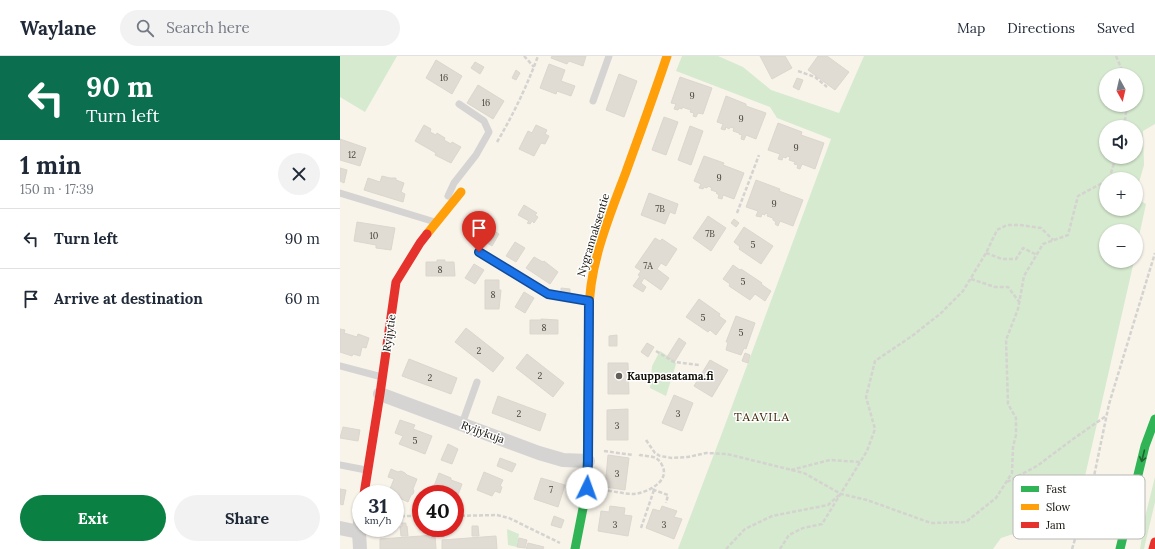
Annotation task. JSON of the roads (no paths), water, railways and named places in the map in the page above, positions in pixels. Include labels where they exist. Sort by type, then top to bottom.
[{"type":"main road","name":"Nygrannaksentie","points":[[575,549],[586,495],[588,461],[590,285],[612,209],[667,56]]},
{"type":"main road","name":"Ryijytie","points":[[366,485],[396,282],[420,243],[461,192]]},
{"type":"main road","points":[[1138,475],[1145,446],[1155,419]]},
{"type":"main road","points":[[1120,549],[1122,539]]},
{"type":"main road","points":[[1153,549],[1155,542]]},
{"type":"street","name":"Ryijykuja","points":[[380,394],[539,453],[563,460],[588,461]]},
{"type":"street","points":[[340,528],[352,530]]},
{"type":"street","points":[[360,537],[360,549]]},
{"type":"lane","points":[[593,101],[609,56]]},
{"type":"lane","points":[[340,193],[437,222],[454,183],[476,155],[489,132],[484,121],[459,104]]},
{"type":"lane","points":[[479,252],[548,294],[589,301]]},
{"type":"lane","points":[[340,366],[382,378]]},
{"type":"lane","points":[[462,424],[477,382]]},
{"type":"lane","points":[[340,465],[368,470]]},
{"type":"place","name":"Kauppasatama.fi","points":[[619,376]]},
{"type":"district","name":"TAAVILA","points":[[762,416]]}]
